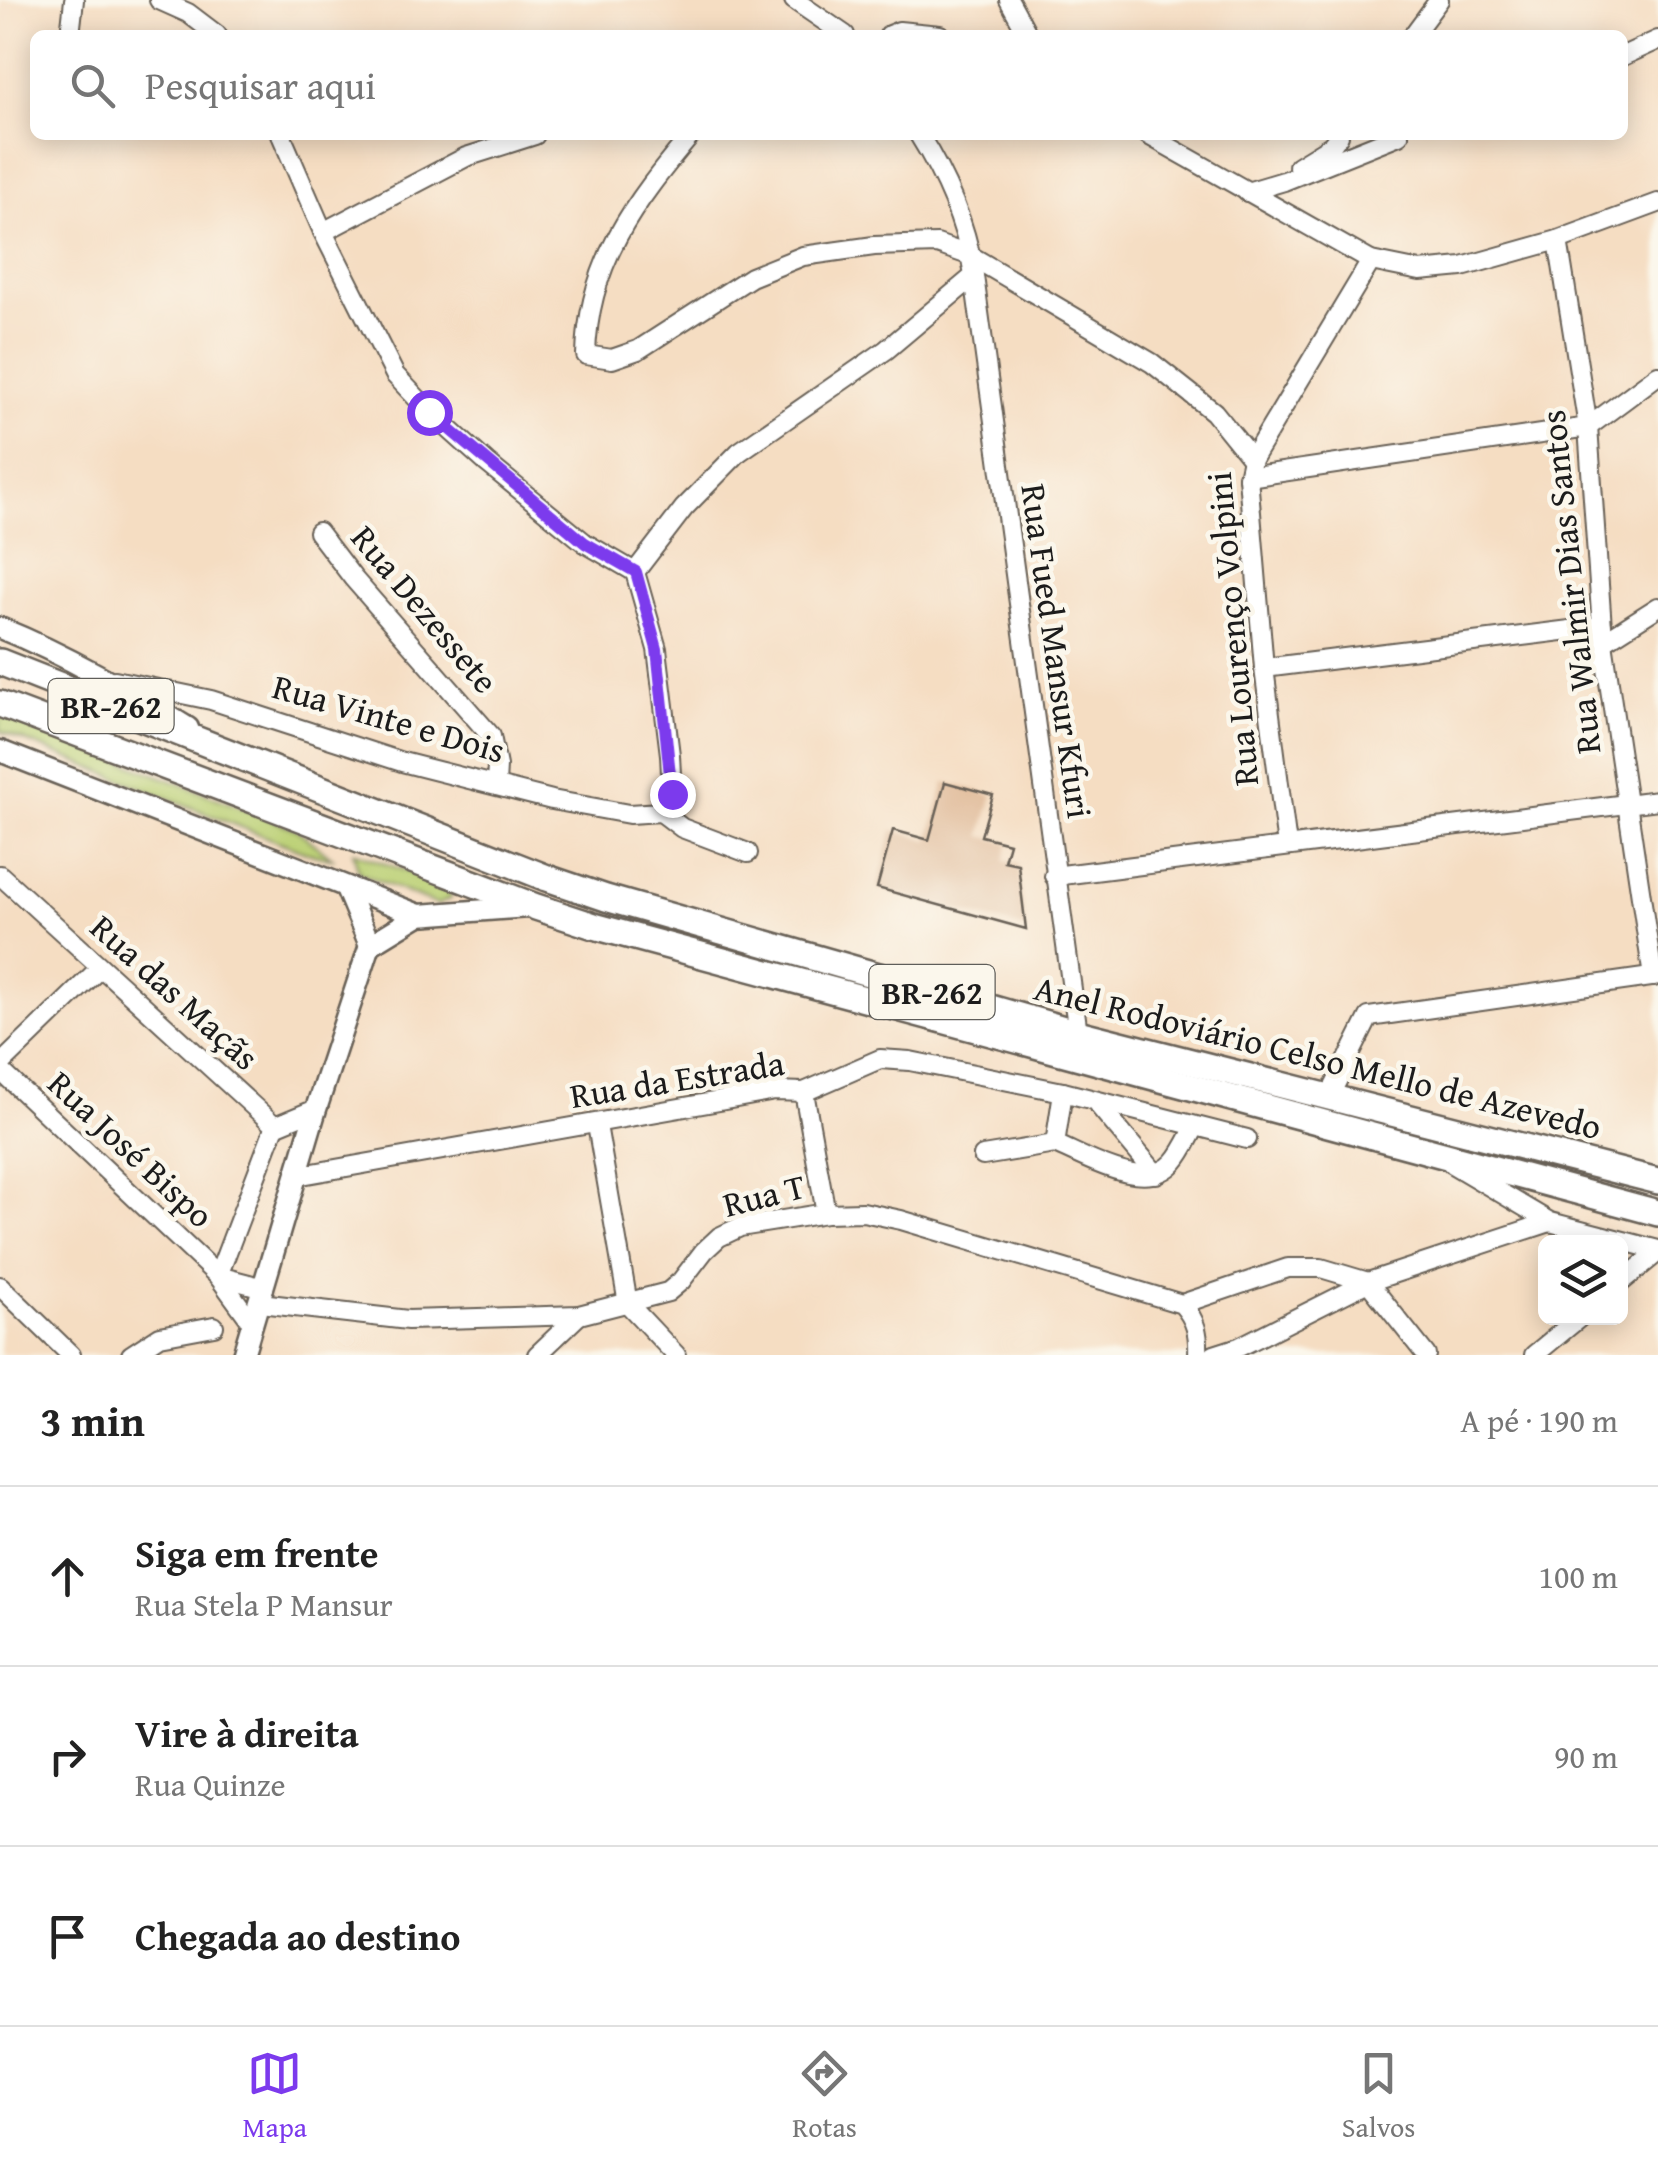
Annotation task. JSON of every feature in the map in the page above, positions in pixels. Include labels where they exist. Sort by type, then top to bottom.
[{"type":"highway","name":"Anel Rodoviário Celso Mello de Azevedo","points":[[0,662],[606,898],[1078,1033],[1658,1181]]},
{"type":"highway","name":"Anel Rodoviário Celso Mello de Azevedo","points":[[0,704],[536,907],[681,950],[1658,1213]]},
{"type":"main road","name":"Anel Rodoviário Celso Mello de Azevedo","points":[[0,628],[101,674],[222,749]]},
{"type":"main road","name":"Anel Rodoviário Celso Mello de Azevedo","points":[[0,751],[419,915],[536,907]]},
{"type":"main road","points":[[346,888],[370,945]]},
{"type":"main road","points":[[243,1355],[370,945],[419,915]]},
{"type":"street","points":[[71,30],[74,0]]},
{"type":"street","points":[[159,0],[188,12],[211,30]]},
{"type":"street","points":[[794,0],[838,30]]},
{"type":"street","points":[[1008,0],[1025,30]]},
{"type":"street","points":[[1417,30],[1439,0]]},
{"type":"street","points":[[1628,54],[1658,40]]},
{"type":"street","points":[[283,140],[322,232],[396,374],[429,412],[585,543],[636,572],[657,649],[670,755],[672,794],[661,812],[682,828],[748,853]]},
{"type":"street","points":[[322,232],[466,156],[518,140]]},
{"type":"street","name":"Rua Lourenço Volpini","points":[[687,140],[623,223],[596,282],[586,355],[612,359],[638,350],[751,278],[804,256],[874,246],[937,244],[971,256],[1152,363],[1214,412],[1250,468],[1264,668],[1286,846]]},
{"type":"street","name":"Rua Fued Mansur Kfuri","points":[[922,140],[944,174],[971,256],[1078,1033]]},
{"type":"street","points":[[1157,140],[1371,261],[1420,271],[1462,267],[1558,240],[1658,203]]},
{"type":"street","points":[[1284,180],[1336,140]]},
{"type":"street","points":[[1247,192],[1385,140]]},
{"type":"street","name":"Rua Walmir Dias Santos","points":[[1558,240],[1588,428],[1602,634],[1655,977]]},
{"type":"street","points":[[1250,468],[1371,261]]},
{"type":"street","points":[[636,572],[684,508],[738,452],[886,350],[974,276]]},
{"type":"street","points":[[1250,468],[1588,428],[1658,375]]},
{"type":"street","name":"Rua Dezessete","points":[[318,532],[491,736],[496,784]]},
{"type":"street","points":[[1264,668],[1602,634],[1658,607]]},
{"type":"street","name":"Rua Vinte e Dois","points":[[101,674],[124,683],[212,700],[402,762],[552,800],[630,814],[661,812]]},
{"type":"street","points":[[1054,876],[1658,800]]},
{"type":"street","name":"Rua das Maçãs","points":[[0,875],[275,1126]]},
{"type":"street","points":[[0,1067],[100,968]]},
{"type":"street","points":[[1328,1097],[1369,1017],[1655,977]]},
{"type":"street","name":"Rua da Estrada","points":[[296,1176],[775,1091],[804,1092],[880,1059],[910,1061],[1063,1092],[1247,1139]]},
{"type":"street","name":"Rua José Bispo","points":[[0,1067],[218,1276],[253,1324]]},
{"type":"street","points":[[804,1092],[826,1213]]},
{"type":"street","points":[[1054,1144],[1063,1092]]},
{"type":"street","points":[[1095,1100],[1156,1174]]},
{"type":"street","points":[[218,1276],[275,1126],[316,1110]]},
{"type":"street","points":[[597,1125],[628,1304],[676,1355]]},
{"type":"street","points":[[983,1156],[1054,1144],[1132,1174],[1156,1174],[1173,1164],[1195,1127]]},
{"type":"street","points":[[1438,1156],[1550,1222],[1658,1251]]},
{"type":"street","name":"Rua T","points":[[262,1295],[408,1320],[578,1315],[668,1292],[704,1250],[740,1227],[826,1213],[864,1212],[1182,1304]]},
{"type":"street","points":[[1214,1355],[1239,1347],[1368,1282],[1550,1222]]},
{"type":"street","points":[[1628,1276],[1658,1251]]},
{"type":"street","points":[[1198,1355],[1194,1317],[1182,1304],[1288,1268],[1321,1268],[1368,1282],[1426,1355]]},
{"type":"street","name":"Rua José Bispo","points":[[218,1276],[262,1295]]},
{"type":"street","points":[[0,1286],[71,1355]]},
{"type":"street","points":[[537,1355],[578,1315]]},
{"type":"street","points":[[1534,1355],[1570,1325]]},
{"type":"street","points":[[131,1355],[160,1336],[214,1326]]},
{"type":"green space","points":[[0,714],[296,829],[332,858],[240,827],[0,731]]},
{"type":"green space","points":[[353,852],[448,886],[451,898],[437,905],[359,873]]},
{"type":"building","points":[[945,782],[993,795],[981,836],[1009,843],[1004,861],[1018,864],[1026,929],[877,888],[893,830],[929,840]]},
{"type":"route","points":[[429,412],[585,543],[636,572],[657,649],[672,794]]}]
